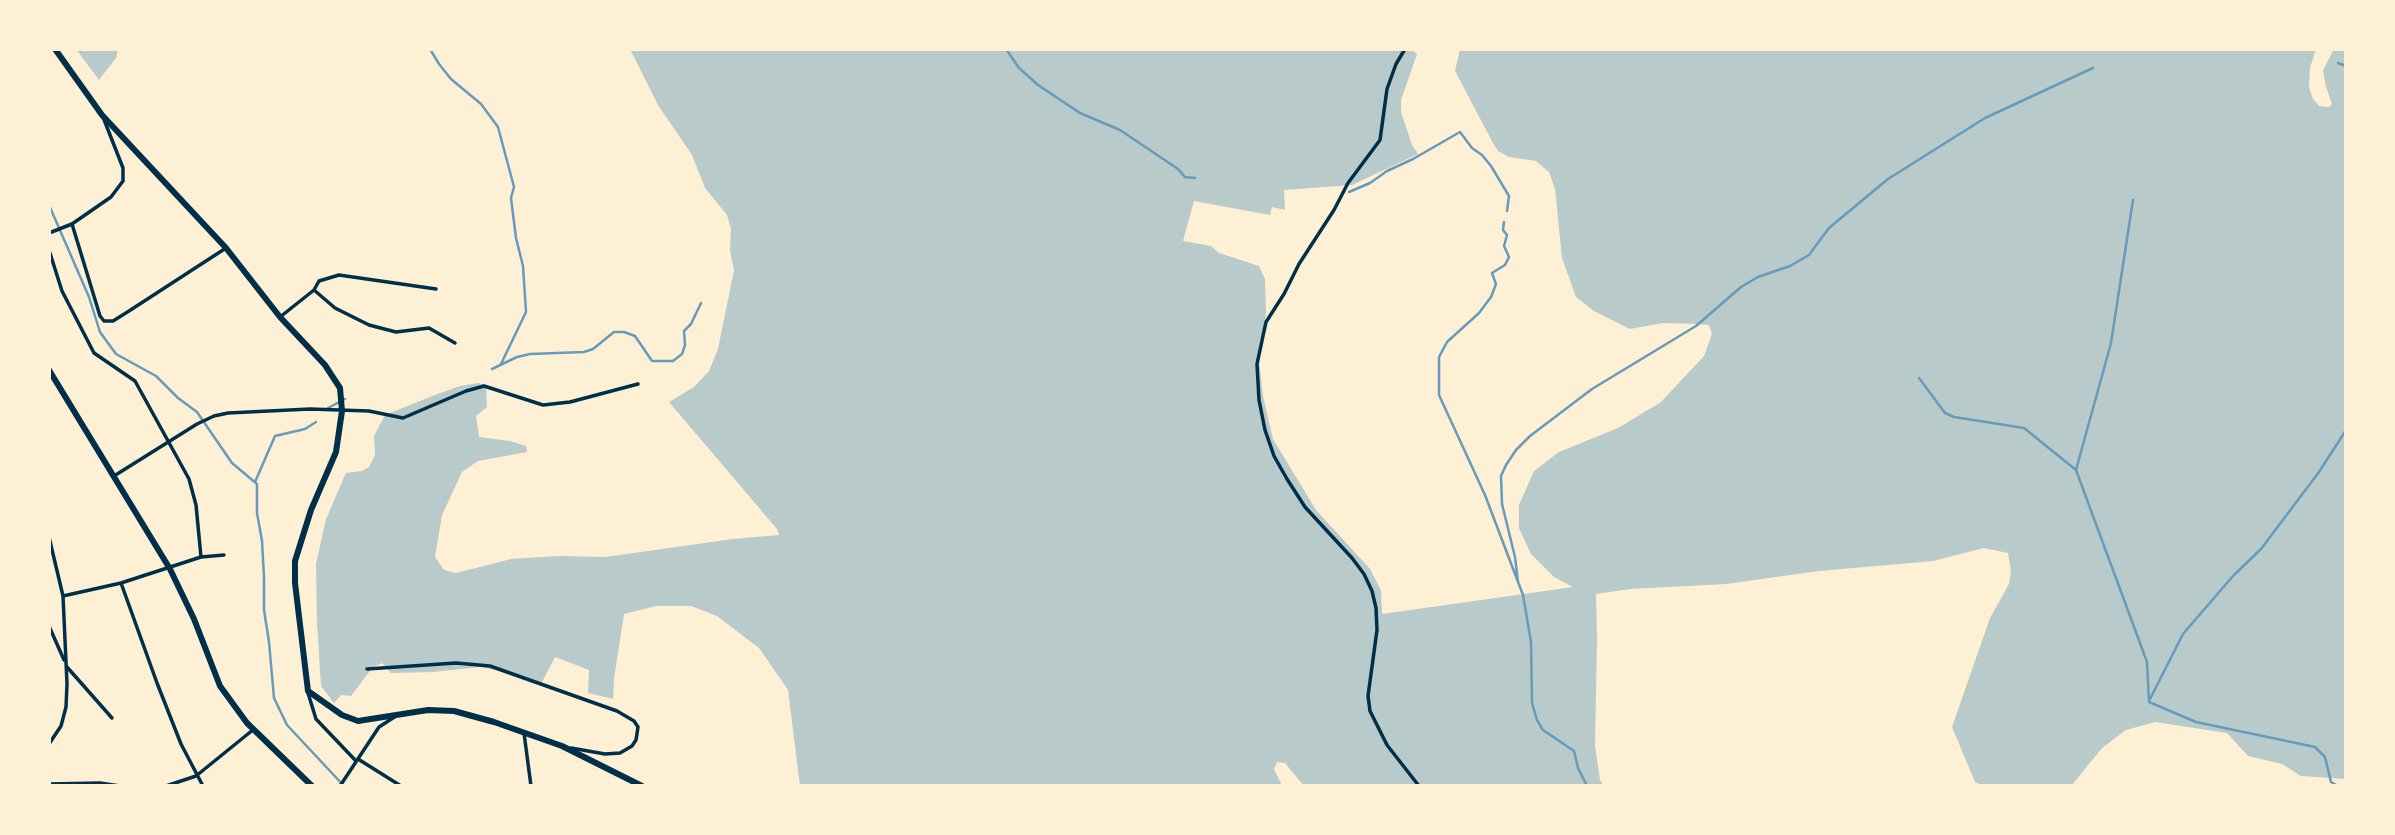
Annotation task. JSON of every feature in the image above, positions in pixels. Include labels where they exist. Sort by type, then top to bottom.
[{"type":"main road","points":[[55,49],[102,116],[226,248],[280,317],[325,365],[340,388],[342,411],[336,452],[311,510],[295,561],[295,583],[308,691],[342,715],[358,721],[428,710],[454,711],[562,746],[642,786]]},
{"type":"main road","points":[[49,370],[170,569],[194,619],[220,686],[236,710],[312,786]]},
{"type":"street","points":[[1405,49],[1387,89],[1380,140],[1348,183],[1266,322],[1256,364],[1259,400],[1274,456],[1305,507],[1352,558],[1372,591],[1377,630],[1368,696],[1370,711],[1387,745],[1419,786]]},
{"type":"street","points":[[51,232],[70,225],[111,197],[123,181],[122,168],[102,116]]},
{"type":"street","points":[[70,225],[100,316],[104,321],[113,320],[129,311],[226,248]]},
{"type":"street","points":[[49,250],[62,290],[94,353],[135,381],[189,479],[196,505],[201,557]]},
{"type":"street","points":[[280,317],[314,290],[319,281],[339,275],[436,289]]},
{"type":"street","points":[[314,290],[335,309],[369,325],[396,332],[429,328],[454,343]]},
{"type":"street","points":[[114,476],[214,416],[310,409],[369,411],[403,418],[484,386],[536,404],[551,405],[638,384]]},
{"type":"street","points":[[49,537],[63,596],[66,666],[66,707],[61,726],[49,744]]},
{"type":"street","points":[[63,596],[121,583],[201,557],[224,555]]},
{"type":"street","points":[[121,583],[157,683],[203,786]]},
{"type":"street","points":[[49,626],[66,666],[112,718]]},
{"type":"street","points":[[367,669],[456,663],[490,666],[617,711],[634,721],[638,727],[632,746],[620,753],[605,754],[562,746]]},
{"type":"street","points":[[308,691],[316,719],[357,760],[401,786]]},
{"type":"street","points":[[340,786],[379,727],[398,715]]},
{"type":"street","points":[[166,786],[197,776],[254,729]]},
{"type":"street","points":[[524,733],[531,786]]},
{"type":"street","points":[[49,784],[100,783],[120,786]]},
{"type":"shaded area","points":[[76,49],[118,49],[116,58],[99,80]]},
{"type":"shaded area","points":[[630,49],[1411,49],[1417,54],[1401,100],[1401,112],[1412,145],[1418,154],[1352,185],[1284,190],[1285,210],[1272,207],[1270,215],[1194,201],[1183,241],[1211,246],[1219,253],[1259,266],[1265,279],[1266,313],[1259,360],[1263,396],[1273,439],[1316,510],[1370,569],[1381,590],[1382,614],[1573,587],[1554,577],[1531,554],[1519,528],[1519,505],[1534,471],[1559,452],[1618,428],[1661,402],[1704,356],[1712,334],[1709,325],[1698,324],[1663,323],[1630,329],[1594,311],[1576,297],[1562,258],[1555,189],[1549,172],[1536,161],[1509,157],[1498,151],[1455,71],[1460,49],[2316,49],[2310,68],[2309,87],[2319,106],[2329,107],[2332,104],[2323,70],[2334,49],[2346,49],[2346,779],[2301,776],[2282,764],[2248,756],[2227,733],[2155,722],[2126,730],[2102,748],[2071,786],[1984,786],[1975,782],[1952,727],[1990,618],[2009,584],[2011,571],[2008,553],[1984,548],[1933,561],[1819,571],[1726,584],[1630,589],[1596,594],[1595,746],[1600,780],[1604,786],[1304,786],[1285,763],[1277,762],[1274,769],[1282,786],[800,786],[788,690],[759,648],[717,616],[691,606],[656,606],[624,614],[613,699],[588,693],[589,670],[555,657],[541,684],[515,674],[480,667],[391,673],[382,663],[373,667],[351,696],[341,695],[334,703],[321,686],[317,623],[316,564],[326,519],[346,473],[362,471],[369,467],[375,455],[374,436],[385,415],[435,395],[460,386],[478,383],[486,385],[487,407],[476,416],[479,437],[526,446],[527,452],[478,461],[462,472],[442,515],[435,557],[444,570],[456,573],[511,559],[605,557],[779,535],[777,529],[669,402],[694,387],[709,371],[718,349],[734,270],[730,251],[731,229],[727,215],[705,188],[692,155],[658,105]]},
{"type":"waterway","points":[[430,49],[451,79],[481,104],[498,127],[514,187],[511,198],[523,266],[526,312],[501,364]]},
{"type":"waterway","points":[[1006,49],[1019,68],[1038,85],[1080,113],[1120,130],[1178,169],[1185,177],[1195,178]]},
{"type":"waterway","points":[[2338,63],[2346,66]]},
{"type":"waterway","points":[[1518,582],[1502,504],[1501,476],[1516,450],[1530,436],[1592,389],[1696,326],[1741,287],[1809,255],[1829,228],[1888,179],[1985,118],[2093,68]]},
{"type":"waterway","points":[[1349,192],[1460,132],[1491,166],[1509,196],[1507,211]]},
{"type":"waterway","points":[[2076,470],[2111,343],[2133,200]]},
{"type":"waterway","points":[[49,205],[89,297],[100,332],[116,354],[156,376],[197,412],[232,463],[257,484],[264,610],[274,698],[287,725],[344,786]]},
{"type":"waterway","points":[[1504,222],[1503,230],[1507,235],[1504,246],[1509,257],[1505,265],[1492,273],[1496,284],[1491,297],[1479,313],[1447,342],[1439,357],[1439,395],[1485,495],[1523,595],[1531,642],[1532,703],[1537,720],[1543,730],[1574,751],[1578,768],[1587,786]]},
{"type":"waterway","points":[[492,369],[530,354],[584,352],[593,349],[614,332],[635,336],[652,361],[673,361],[682,354],[685,345],[684,331],[691,324],[701,303]]},
{"type":"waterway","points":[[1919,378],[1945,413],[1954,417],[2024,428],[2076,470],[2147,662],[2149,702]]},
{"type":"waterway","points":[[328,408],[345,399]]},
{"type":"waterway","points":[[255,482],[275,436],[305,429],[316,422]]},
{"type":"waterway","points":[[2150,699],[2183,634],[2233,576],[2261,549],[2319,472],[2346,430]]},
{"type":"waterway","points":[[2149,702],[2196,722],[2315,747],[2325,757],[2331,782],[2338,786]]}]
